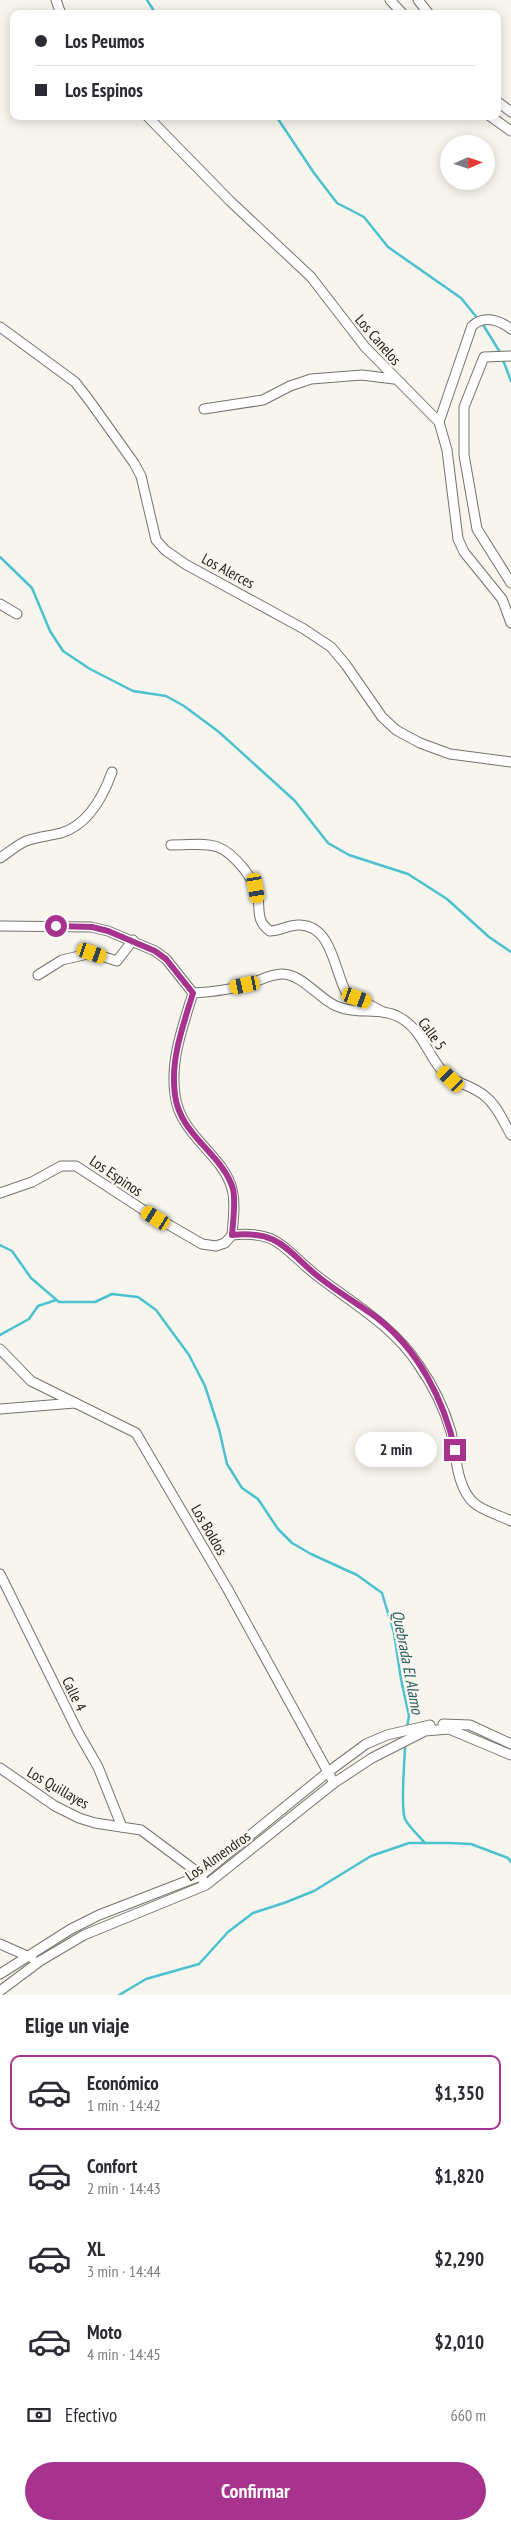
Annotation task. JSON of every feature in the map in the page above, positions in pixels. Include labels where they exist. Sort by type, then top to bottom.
[{"type":"street","points":[[390,0],[399,10]]},
{"type":"street","points":[[418,0],[426,10]]},
{"type":"street","points":[[501,104],[511,112]]},
{"type":"street","name":"Los Canelos","points":[[151,120],[230,201],[311,277],[365,347],[394,379],[439,422]]},
{"type":"street","points":[[496,120],[511,131]]},
{"type":"street","points":[[511,329],[489,319],[472,326],[439,422],[447,450],[458,538],[464,552],[502,599],[511,623]]},
{"type":"street","name":"Los Alerces","points":[[0,328],[75,382],[89,400],[134,463],[141,476],[156,540],[165,550],[185,564],[304,629],[331,647],[346,665],[382,717],[396,730],[420,743],[450,754],[511,762]]},
{"type":"street","points":[[511,356],[484,357],[464,407],[464,455],[477,529],[511,583]]},
{"type":"street","points":[[204,409],[263,400],[290,386],[311,379],[362,375],[394,379]]},
{"type":"street","points":[[0,604],[17,614]]},
{"type":"street","points":[[0,858],[26,841],[63,832],[80,823],[94,809],[104,793],[112,772]]},
{"type":"street","points":[[171,845],[215,845],[229,852],[249,875],[256,888],[258,914],[263,926],[270,931],[301,925],[315,929],[325,939],[346,992],[385,1014]]},
{"type":"street","points":[[0,926],[92,927],[133,940],[166,959],[193,993],[180,1034],[175,1062],[175,1096],[182,1118],[193,1136],[223,1170],[232,1189],[232,1235]]},
{"type":"street","points":[[38,975],[62,960],[92,953],[117,961],[133,940]]},
{"type":"street","name":"Calle 5","points":[[193,993],[237,987],[282,974],[295,977],[322,998],[338,1007],[358,1012],[397,1016],[407,1022],[439,1067],[451,1079],[486,1096],[493,1104],[511,1135]]},
{"type":"street","name":"Los Espinos","points":[[0,1193],[32,1182],[61,1166],[76,1166],[144,1211],[202,1244],[216,1246],[225,1243],[232,1235],[250,1233],[269,1236],[283,1245],[339,1293],[377,1318],[418,1364],[440,1401],[450,1431],[463,1488],[473,1502],[511,1520]]},
{"type":"street","name":"Los Boldos","points":[[0,1349],[32,1381],[136,1433],[227,1588],[334,1783]]},
{"type":"street","points":[[0,1409],[75,1403]]},
{"type":"street","name":"Calle 4","points":[[0,1574],[78,1732],[98,1767],[122,1827]]},
{"type":"street","name":"Los Almendros","points":[[0,1974],[99,1915],[200,1876],[328,1772],[366,1744],[387,1735],[470,1725],[511,1744]]},
{"type":"street","name":"Los Almendros","points":[[0,1990],[40,1961],[84,1935],[206,1885],[334,1783],[372,1758],[425,1731],[442,1727],[511,1755]]},
{"type":"street","name":"Los Quillayes","points":[[0,1768],[55,1806],[79,1818],[96,1824],[141,1830],[200,1876],[206,1885]]},
{"type":"street","points":[[0,1944],[40,1961]]},
{"type":"waterway","points":[[147,0],[153,10]]},
{"type":"waterway","points":[[279,120],[314,173],[337,203],[364,217],[388,247],[461,298],[478,319]]},
{"type":"waterway","points":[[482,323],[501,354]]},
{"type":"waterway","points":[[503,360],[511,381]]},
{"type":"waterway","points":[[0,557],[32,588],[50,631],[63,651],[90,669],[133,691],[166,696],[184,706],[219,732],[295,801],[328,843],[349,855],[408,874],[447,899],[489,937],[511,952]]},
{"type":"waterway","name":"Quebrada El Alamo","points":[[0,1245],[12,1251],[31,1278],[59,1302],[95,1302],[112,1294],[138,1297],[156,1310],[189,1355],[205,1386],[219,1429],[227,1464],[242,1488],[258,1499],[278,1529],[292,1543],[357,1575],[382,1593],[394,1633],[409,1716],[407,1727]]},
{"type":"waterway","points":[[0,1335],[29,1319],[38,1306],[56,1300]]},
{"type":"waterway","name":"Quebrada El Alamo","points":[[405,1745],[403,1794],[405,1819],[425,1843]]},
{"type":"waterway","points":[[119,1995],[146,1979],[199,1964],[228,1932],[253,1913],[314,1891],[371,1856],[409,1843],[471,1844],[508,1858],[511,1862]]},
{"type":"route","points":[[56,926],[92,927],[133,940],[166,959],[193,993],[180,1034],[175,1062],[175,1096],[182,1118],[193,1136],[223,1170],[232,1189],[234,1207],[232,1235],[250,1233],[269,1236],[283,1245],[313,1273],[339,1293],[377,1318],[404,1345],[433,1389],[440,1401],[455,1450]]}]
